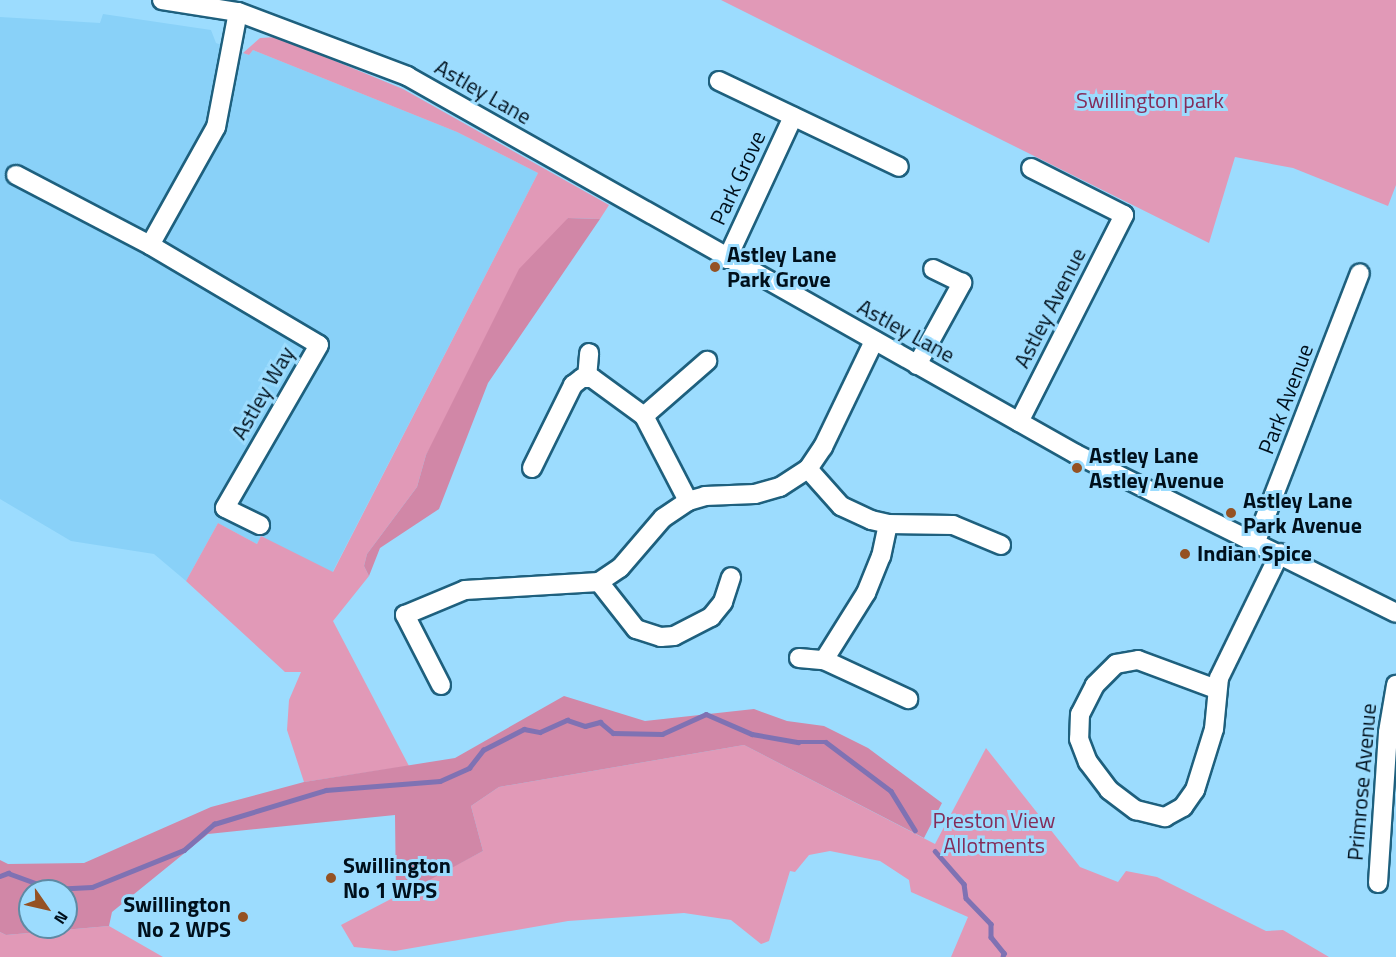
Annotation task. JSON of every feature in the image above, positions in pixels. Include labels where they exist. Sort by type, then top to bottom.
[{"type":"street","name":"Astley Lane","points":[[162,0],[238,12],[407,76],[727,259],[1076,454],[1280,553],[1396,613]]},
{"type":"street","points":[[150,245],[216,127],[238,12]]},
{"type":"street","name":"Park Grove","points":[[719,81],[899,168]]},
{"type":"street","name":"Park Grove","points":[[727,259],[793,117]]},
{"type":"street","name":"Astley Avenue","points":[[1019,422],[1124,215],[1031,168]]},
{"type":"street","name":"Astley Way","points":[[16,176],[150,245],[319,345],[225,508],[260,525]]},
{"type":"street","points":[[917,365],[962,283],[933,269]]},
{"type":"street","name":"Park Avenue","points":[[1256,542],[1360,273]]},
{"type":"street","points":[[441,685],[403,610],[465,590],[600,582],[620,568],[663,518],[688,501],[705,496],[755,494],[780,487],[808,469],[823,447],[874,341]]},
{"type":"street","points":[[587,378],[589,353]]},
{"type":"street","points":[[644,416],[707,361]]},
{"type":"street","points":[[532,468],[573,384],[587,378],[597,381],[644,416],[688,501]]},
{"type":"street","points":[[808,469],[841,506],[888,524],[953,525],[1001,546]]},
{"type":"street","points":[[824,660],[866,593],[881,556],[888,524]]},
{"type":"street","points":[[1216,689],[1138,660],[1116,663],[1095,685],[1080,714],[1079,739],[1088,762],[1109,790],[1136,810],[1155,817],[1175,813],[1196,790],[1214,729],[1216,689],[1280,553]]},
{"type":"street","points":[[600,582],[636,628],[661,638],[674,636],[711,617],[723,602],[731,577]]},
{"type":"street","points":[[799,658],[824,660],[908,699]]},
{"type":"street","name":"Primrose Avenue","points":[[1378,883],[1388,732],[1396,685]]},
{"type":"shaded area","points":[[103,14],[211,30],[216,43],[249,55],[253,50],[457,132],[538,173],[332,573],[261,537],[257,544],[218,523],[186,581],[154,554],[71,541],[0,499],[0,17],[100,23]]},
{"type":"shaded area","points":[[568,218],[600,219],[488,383],[439,509],[380,548],[369,576],[364,566],[367,554],[417,487],[426,455],[519,269]]},
{"type":"shaded area","points":[[564,696],[645,721],[754,709],[787,721],[824,726],[868,748],[942,803],[924,838],[744,745],[499,787],[471,806],[483,851],[396,898],[395,815],[208,834],[112,912],[109,926],[78,929],[78,879],[18,879],[18,934],[6,935],[0,932],[0,860],[8,864],[84,863],[211,807],[304,782],[455,758]]},
{"type":"green space","name":"Swillington park","points":[[721,0],[1396,0],[1396,185],[1388,206],[1293,168],[1235,157],[1209,243]]},
{"type":"green space","points":[[277,37],[403,89],[609,205],[600,219],[568,218],[426,455],[417,487],[367,554],[364,566],[369,576],[333,621],[409,766],[304,782],[287,730],[289,700],[301,672],[285,672],[186,581],[218,523],[257,544],[261,536],[333,572],[538,173],[457,132],[253,50],[249,55],[243,53],[260,38]]},
{"type":"green space","name":"Preston View Allotments","points":[[744,745],[935,844],[986,748],[1080,867],[1118,882],[1126,871],[1157,877],[1266,931],[1283,930],[1329,957],[951,957],[968,917],[911,892],[909,880],[880,861],[830,851],[809,855],[795,872],[790,871],[769,941],[761,944],[731,920],[684,913],[568,921],[395,951],[354,947],[341,925],[483,851],[471,806],[499,787]]},
{"type":"green space","points":[[109,926],[163,957],[0,957],[0,932],[6,935],[18,934],[18,939],[78,939],[78,929]]},
{"type":"waterway","points":[[0,876],[8,873],[52,889],[92,887],[184,850],[214,824],[326,790],[440,781],[469,768],[483,750],[524,729],[540,732],[567,720],[585,726],[600,722],[613,733],[662,734],[706,714],[752,734],[798,742],[826,742],[891,791],[915,830]]},
{"type":"waterway","points":[[935,851],[964,884],[966,898],[991,924],[991,937],[1004,953],[1003,957]]},
{"type":"place","name":"Astley Lane Park Grove","points":[[715,267]]},
{"type":"place","name":"Astley Lane Astley Avenue","points":[[1077,468]]},
{"type":"place","name":"Astley Lane Park Avenue","points":[[1231,513]]},
{"type":"place","name":"Indian Spice","points":[[1185,554]]},
{"type":"place","name":"Swillington No 1 WPS","points":[[331,878]]},
{"type":"place","name":"Swillington No 2 WPS","points":[[243,917]]}]
